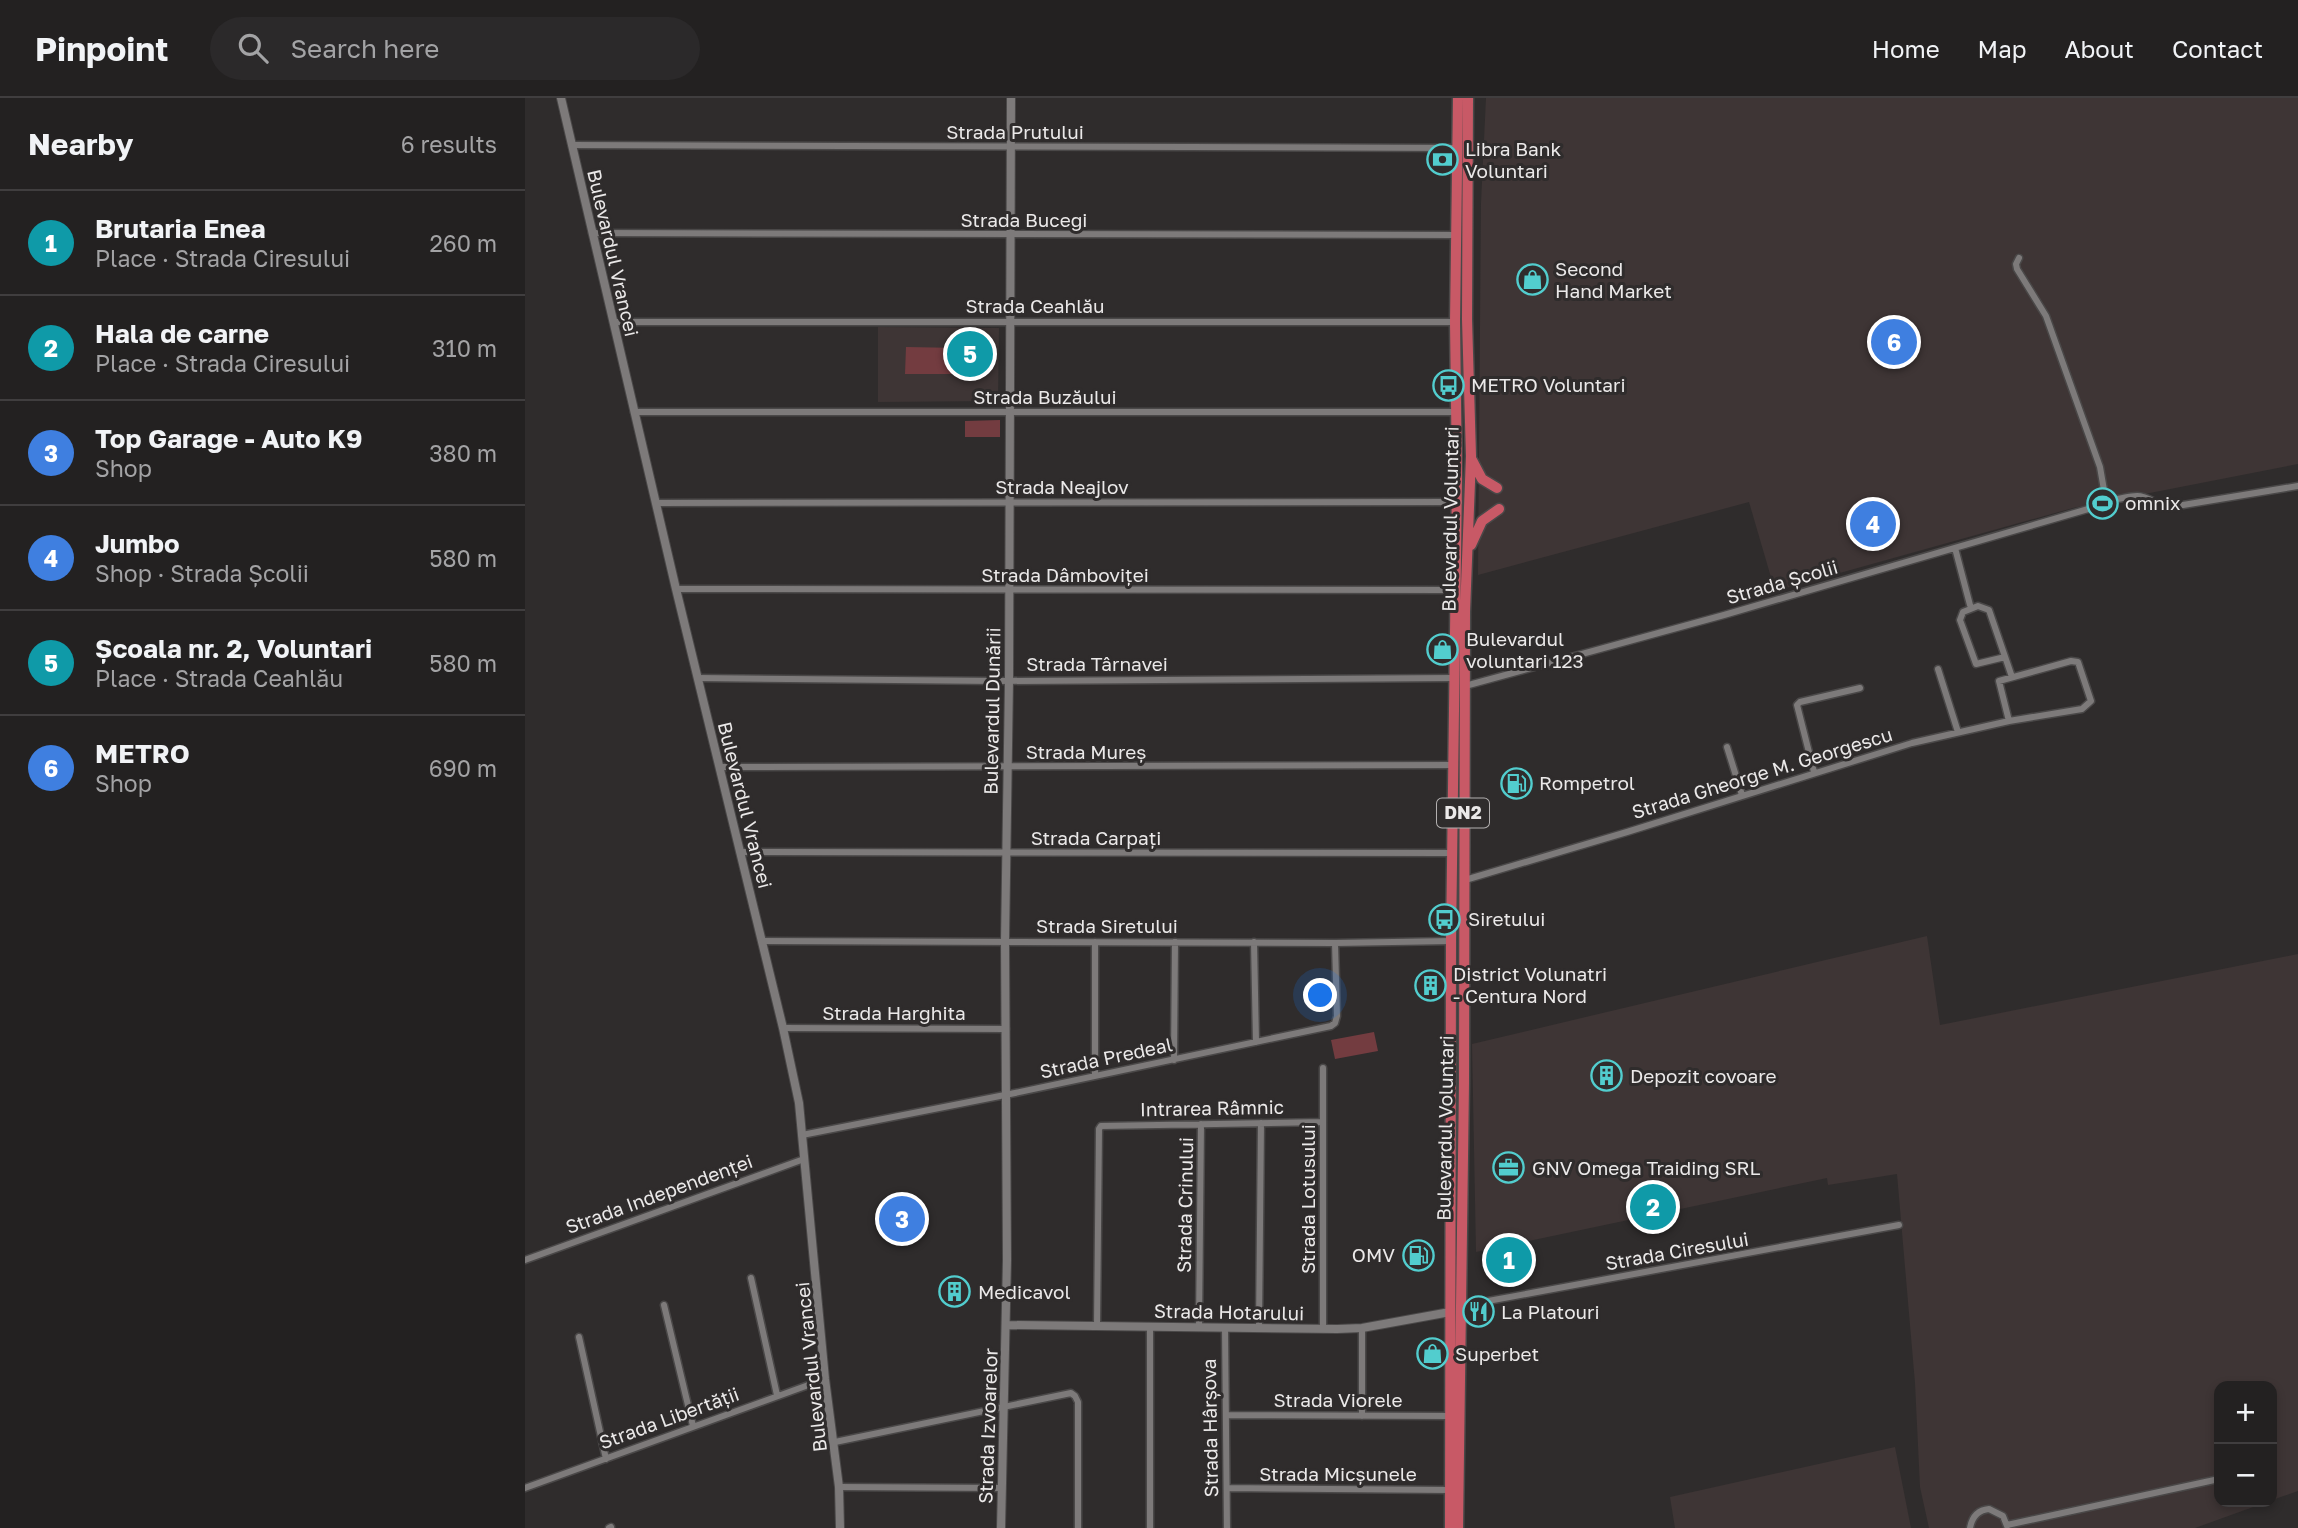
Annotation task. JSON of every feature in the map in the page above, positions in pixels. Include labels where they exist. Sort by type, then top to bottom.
[{"type":"highway","name":"Bulevardul Voluntari","points":[[1458,98],[1451,941],[1458,1528]]},
{"type":"highway","name":"Bulevardul Voluntari","points":[[1450,1528],[1450,1416],[1464,1083],[1464,686],[1471,456],[1467,281],[1468,98]]},
{"type":"highway","points":[[1471,456],[1482,479],[1497,488]]},
{"type":"highway","points":[[1468,555],[1482,521],[1499,509]]},
{"type":"street","name":"Bulevardul Vrancei","points":[[561,98],[799,1103],[825,1380],[835,1442],[841,1528]]},
{"type":"street","name":"Bulevardul Dunării","points":[[1006,1325],[1011,98]]},
{"type":"street","name":"Strada Prutului","points":[[572,145],[1457,148]]},
{"type":"street","name":"Strada Bucegi","points":[[592,233],[1457,236]]},
{"type":"street","points":[[2019,258],[2015,264],[2046,316],[2100,467],[2104,490],[2102,497],[2110,500],[2141,496],[2158,505],[2171,507],[2298,486]]},
{"type":"street","name":"Strada Ceahlău","points":[[614,321],[1455,322]]},
{"type":"street","name":"Strada Buzăului","points":[[635,412],[1456,412]]},
{"type":"street","name":"Strada Școlii","points":[[1464,686],[1724,615],[2082,512],[2095,507],[2102,497]]},
{"type":"street","name":"Strada Neajlov","points":[[656,503],[1469,502]]},
{"type":"street","points":[[1955,548],[1970,605]]},
{"type":"street","name":"Strada Dâmboviței","points":[[676,589],[1454,590]]},
{"type":"street","points":[[2005,657],[1976,664],[1960,620],[1963,612],[1978,606],[1989,610],[2012,677],[1999,681],[2009,721]]},
{"type":"street","name":"Strada Gheorge M. Georgescu","points":[[1463,880],[1880,752],[2009,721],[2075,711],[2087,707],[2091,701],[2080,664],[2076,661],[2012,677]]},
{"type":"street","points":[[1938,669],[1958,732]]},
{"type":"street","name":"Strada Târnavei","points":[[698,678],[1009,681],[1453,678]]},
{"type":"street","points":[[1814,772],[1797,705],[1800,702],[1860,688]]},
{"type":"street","points":[[1727,747],[1742,795]]},
{"type":"street","name":"Strada Mureș","points":[[720,767],[1453,765]]},
{"type":"street","name":"Strada Carpați","points":[[740,852],[1452,853]]},
{"type":"street","name":"Strada Siretului","points":[[762,941],[1451,941]]},
{"type":"street","points":[[1095,942],[1095,1076]]},
{"type":"street","points":[[1174,1060],[1175,942]]},
{"type":"street","points":[[1254,942],[1255,1042]]},
{"type":"street","name":"Strada Predeal","points":[[802,1135],[1007,1095],[1331,1026],[1335,1023],[1335,943]]},
{"type":"street","name":"Strada Harghita","points":[[783,1028],[1006,1029]]},
{"type":"street","name":"Strada Lotusului","points":[[1323,1068],[1323,1329]]},
{"type":"street","name":"Intrarea Râmnic","points":[[1097,1326],[1098,1129],[1101,1126],[1324,1122]]},
{"type":"street","points":[[1259,1328],[1261,1123]]},
{"type":"street","name":"Strada Crinului","points":[[1199,1327],[1201,1124]]},
{"type":"street","name":"Strada Independenței","points":[[525,1259],[804,1159]]},
{"type":"street","name":"Strada Ciresului","points":[[1455,1309],[1899,1225]]},
{"type":"street","points":[[751,1279],[777,1395]]},
{"type":"street","points":[[664,1305],[693,1426]]},
{"type":"street","name":"Strada Hotarului","points":[[1006,1325],[1362,1328],[1455,1309]]},
{"type":"street","name":"Strada Izvoarelor","points":[[1002,1528],[1006,1325]]},
{"type":"street","points":[[1150,1327],[1150,1528]]},
{"type":"street","name":"Strada Hârșova","points":[[1225,1328],[1227,1528]]},
{"type":"street","points":[[1361,1416],[1362,1328]]},
{"type":"street","points":[[579,1337],[606,1459]]},
{"type":"street","name":"Strada Libertății","points":[[525,1488],[777,1395],[825,1380]]},
{"type":"street","points":[[835,1442],[1067,1393],[1075,1396],[1078,1402],[1078,1528]]},
{"type":"street","name":"Strada Viorele","points":[[1226,1415],[1450,1416]]},
{"type":"street","points":[[1970,1528],[1974,1516],[1989,1509],[1999,1512],[2007,1526],[2214,1480]]},
{"type":"street","points":[[839,1487],[1002,1488]]},
{"type":"street","name":"Strada Micșunele","points":[[1227,1488],[1450,1490]]},
{"type":"shaded area","points":[[1486,98],[2298,98],[2298,464],[2073,508],[1775,591],[1749,502],[1478,575],[1481,203]]},
{"type":"shaded area","points":[[878,327],[999,328],[998,401],[878,402]]},
{"type":"shaded area","points":[[906,347],[961,348],[961,374],[905,374]]},
{"type":"shaded area","points":[[1000,420],[1000,437],[965,437],[965,421]]},
{"type":"shaded area","points":[[1927,936],[1940,1025],[2298,954],[2298,1491],[2277,1498],[2277,1381],[2214,1381],[2214,1507],[2253,1507],[2195,1528],[1929,1528],[1920,1487],[1915,1383],[1897,1174],[1828,1185],[1827,1178],[1476,1252],[1472,1044]]},
{"type":"shaded area","points":[[1374,1032],[1378,1051],[1335,1059],[1331,1040]]},
{"type":"shaded area","points":[[1895,1447],[1911,1528],[1675,1528],[1670,1497]]},
{"type":"place","name":"Libra Bank Voluntari","points":[[1442,160]]},
{"type":"place","name":"Second Hand Market","points":[[1532,280]]},
{"type":"place","name":"METRO","points":[[1894,342]]},
{"type":"place","name":"Școala nr. 2, Voluntari","points":[[970,354]]},
{"type":"place","name":"METRO Voluntari","points":[[1448,385]]},
{"type":"place","name":"omnix","points":[[2102,503]]},
{"type":"place","name":"Jumbo","points":[[1873,524]]},
{"type":"place","name":"Bulevardul voluntari 123","points":[[1443,650]]},
{"type":"place","name":"Rompetrol","points":[[1516,783]]},
{"type":"place","name":"Siretului","points":[[1445,919]]},
{"type":"place","name":"District Volunatri - Centura Nord","points":[[1430,985]]},
{"type":"place","name":"Depozit covoare","points":[[1607,1076]]},
{"type":"place","name":"GNV Omega Traiding SRL","points":[[1509,1168]]},
{"type":"place","name":"Hala de carne","points":[[1653,1207]]},
{"type":"place","name":"Top Garage - Auto K9","points":[[902,1219]]},
{"type":"place","name":"OMV","points":[[1418,1255]]},
{"type":"place","name":"Brutaria Enea","points":[[1509,1260]]},
{"type":"place","name":"Medicavol","points":[[955,1292]]},
{"type":"place","name":"La Platouri","points":[[1478,1312]]},
{"type":"place","name":"Superbet","points":[[1432,1354]]}]
